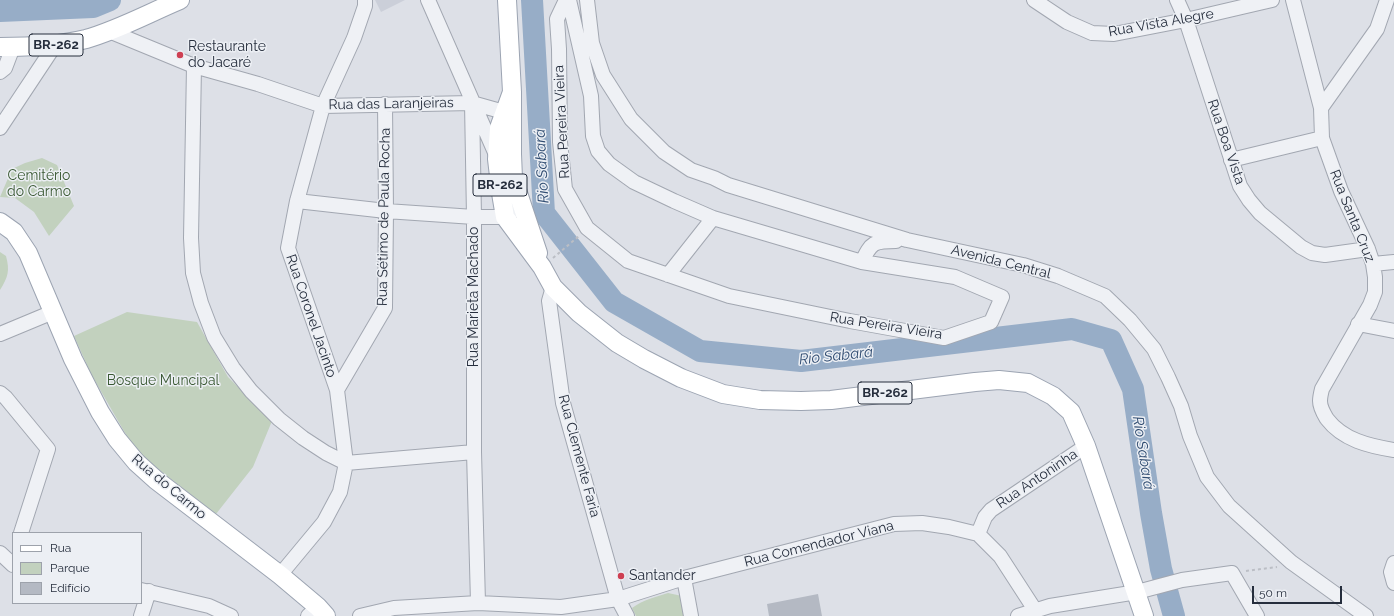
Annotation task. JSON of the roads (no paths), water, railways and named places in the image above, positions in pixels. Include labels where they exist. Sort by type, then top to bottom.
[{"type":"main road","name":"BR-262","points":[[7,47],[55,45],[86,39],[109,31],[180,0]]},
{"type":"main road","name":"BR-262","points":[[507,0],[512,92],[507,117],[513,178],[546,264],[553,287],[579,313],[617,344],[681,378],[723,394],[760,400],[832,400],[999,380],[1028,383],[1053,396],[1070,412],[1086,446],[1144,616]]},
{"type":"main road","name":"BR-262","points":[[507,117],[499,128],[497,159],[505,217],[546,264]]},
{"type":"main road","name":"Rua do Carmo","points":[[0,222],[14,232],[28,253],[73,360],[100,412],[117,438],[136,462],[156,480],[280,576],[318,613]]},
{"type":"main road","name":"BR-262","points":[[1137,592],[1148,616]]},
{"type":"street","name":"Rua Coronel Jacinto","points":[[280,576],[324,522],[340,492],[346,463],[337,390],[288,248],[298,201],[323,106],[354,38],[365,6],[365,0]]},
{"type":"street","name":"Rua Marieta Machado","points":[[428,0],[472,102],[474,217],[474,452],[478,603]]},
{"type":"street","name":"Rua Pereira Vieira","points":[[568,0],[591,96],[593,136],[598,150],[609,164],[634,182],[713,218],[862,262],[955,277],[1002,297],[991,322],[944,338],[850,321],[729,296],[628,261],[587,228],[565,190],[560,142],[559,49],[556,19],[568,0]]},
{"type":"street","name":"Avenida Central","points":[[587,0],[592,43],[603,75],[631,119],[664,152],[691,170],[714,178],[728,186],[908,240],[1023,265],[1058,276],[1105,296],[1130,320],[1154,349],[1181,406],[1190,436],[1207,477],[1229,506],[1291,562],[1366,616]]},
{"type":"street","name":"Rua Vista Alegre","points":[[1034,0],[1067,22],[1092,33],[1114,34],[1186,20],[1272,0]]},
{"type":"street","name":"Rua Boa Vista","points":[[1177,0],[1186,20],[1240,186],[1249,200],[1260,213],[1301,247],[1312,253],[1325,256],[1368,249]]},
{"type":"street","name":"Rua Santa Cruz","points":[[1293,0],[1322,108],[1322,138],[1341,191],[1368,249],[1373,264],[1375,277],[1375,292],[1370,305],[1322,389],[1320,402],[1323,414],[1342,433],[1359,442],[1394,450]]},
{"type":"street","points":[[1322,108],[1377,29],[1388,0]]},
{"type":"street","name":"Rua das Laranjeiras","points":[[109,31],[194,66],[258,84],[323,106],[472,102],[507,117]]},
{"type":"street","points":[[0,128],[55,45]]},
{"type":"street","points":[[0,72],[5,68],[7,47]]},
{"type":"street","points":[[194,66],[190,238],[194,273],[201,303],[214,337],[233,368],[250,391],[279,418],[303,438],[326,453],[346,463],[474,452]]},
{"type":"street","points":[[472,102],[497,159]]},
{"type":"street","name":"Rua Sétimo de Paula Rocha","points":[[337,390],[385,308],[385,104]]},
{"type":"street","points":[[1231,160],[1322,138]]},
{"type":"street","points":[[298,201],[386,212],[474,217],[505,217],[512,212],[520,199]]},
{"type":"street","points":[[668,275],[713,218]]},
{"type":"street","points":[[862,262],[868,248],[880,241],[908,240]]},
{"type":"street","points":[[1373,264],[1394,262]]},
{"type":"street","name":"Rua Clemente Faria","points":[[553,287],[549,301],[563,403],[618,599],[627,616]]},
{"type":"street","points":[[0,334],[53,312]]},
{"type":"street","points":[[1358,324],[1394,331]]},
{"type":"street","points":[[0,393],[6,398],[48,448],[21,532]]},
{"type":"street","name":"Rua Antoninha","points":[[978,534],[985,518],[991,510],[1086,446]]},
{"type":"street","name":"Rua Comendador Viana","points":[[618,599],[684,578],[894,524],[922,523],[949,526],[978,534],[1000,556],[1035,610]]},
{"type":"street","points":[[0,553],[12,562]]},
{"type":"street","points":[[1394,562],[1391,572],[1394,583]]},
{"type":"street","points":[[1018,616],[1035,610],[1051,611],[1137,592],[1182,580],[1232,573],[1257,616]]},
{"type":"street","points":[[684,578],[691,616]]},
{"type":"street","points":[[141,616],[145,591],[209,606],[230,616]]},
{"type":"street","points":[[360,616],[478,603],[561,611],[618,599]]},
{"type":"waterway","name":"Rio Sabará","points":[[0,11],[93,7],[110,0]]},
{"type":"waterway","name":"Rio Sabará","points":[[532,0],[544,213],[614,302],[700,351],[801,361],[1072,329],[1111,340],[1133,389],[1151,513],[1161,569],[1174,616]]},
{"type":"place","name":"Restaurante do Jacaré","points":[[180,55]]},
{"type":"place","name":"Santander","points":[[621,576]]},
{"type":"park label","name":"Cemitério do Carmo","points":[[39,184]]},
{"type":"park label","name":"Bosque Muncipal","points":[[163,381]]}]
